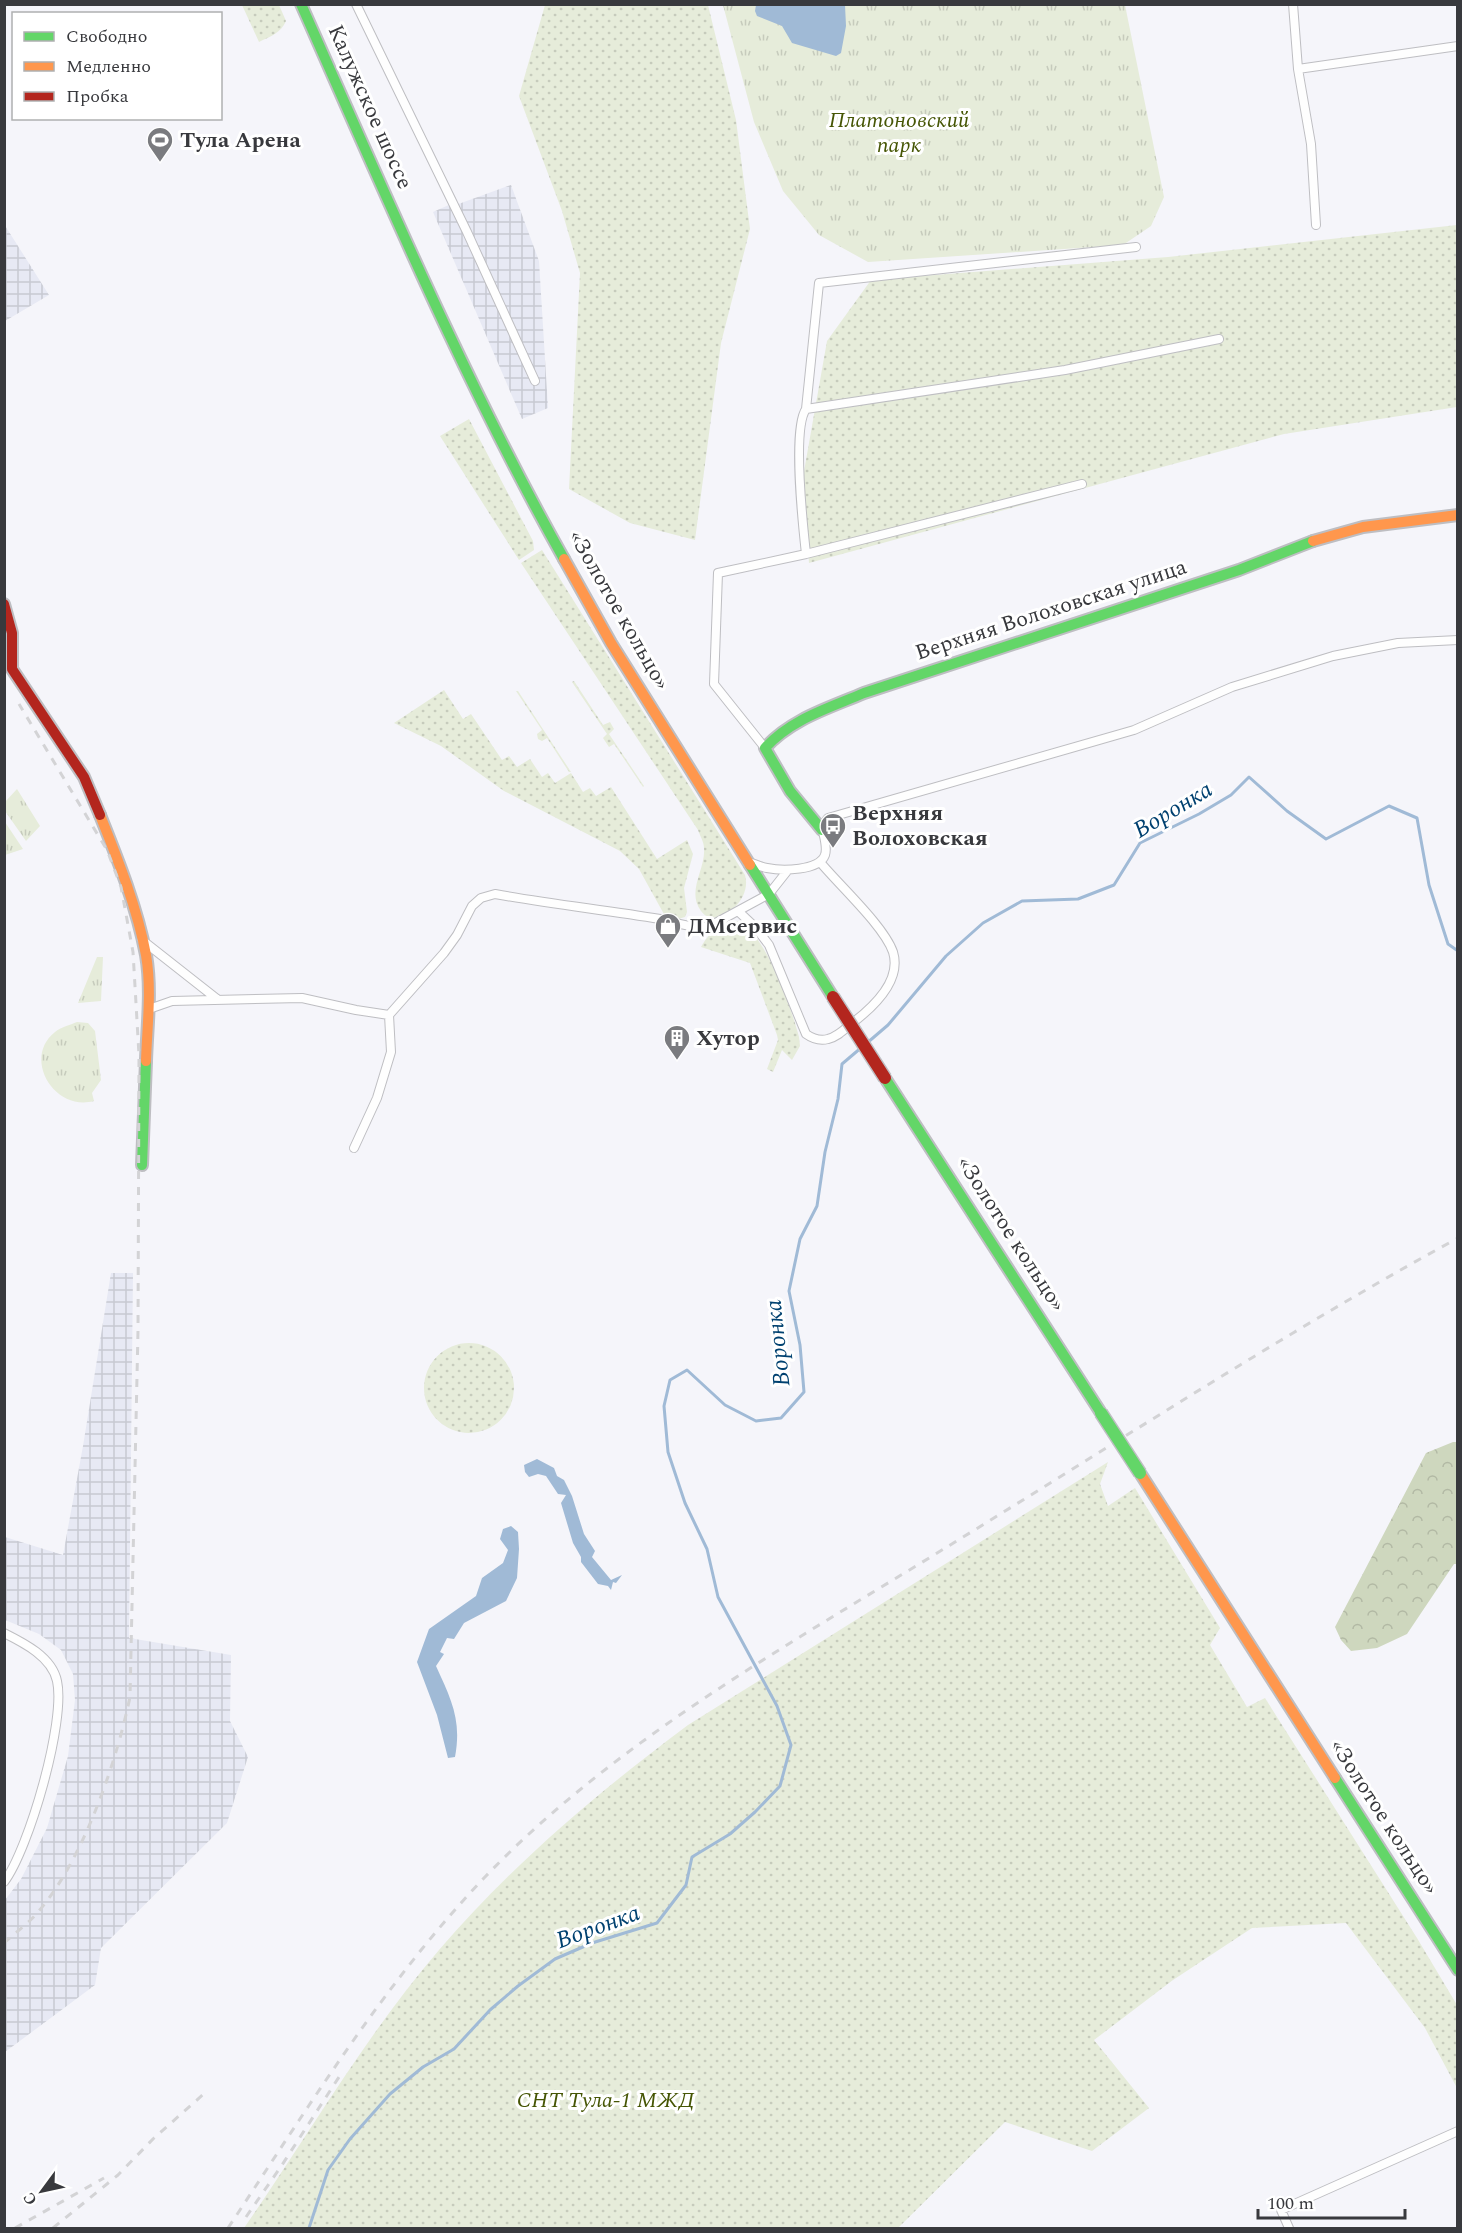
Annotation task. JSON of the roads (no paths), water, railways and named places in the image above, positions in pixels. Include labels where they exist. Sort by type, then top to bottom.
[{"type":"main road","name":"Калужское шоссе","points":[[301,4],[400,227]]},
{"type":"main road","name":"«Золотое кольцо»","points":[[400,227],[492,423],[611,643],[833,997],[1458,1970]]},
{"type":"main road","name":"Верхняя Волоховская улица","points":[[765,748],[777,735],[806,717],[864,693],[1239,570],[1321,538],[1363,527],[1458,515]]},
{"type":"main road","points":[[4,603],[12,633],[12,669],[89,786],[123,871],[142,940],[147,965],[149,1009],[142,1165]]},
{"type":"main road","points":[[765,748],[789,791],[822,830]]},
{"type":"street","points":[[356,4],[467,232],[535,381]]},
{"type":"street","points":[[1293,4],[1298,69],[1311,144],[1316,225]]},
{"type":"street","points":[[1298,69],[1458,46]]},
{"type":"street","points":[[806,554],[799,489],[801,422],[806,409],[819,283],[1136,247]]},
{"type":"street","points":[[806,409],[1065,370],[1219,339]]},
{"type":"street","points":[[765,748],[714,684],[718,573],[806,554],[1082,484]]},
{"type":"street","points":[[748,861],[767,868],[788,870],[813,866],[820,862],[826,849],[822,830],[824,821],[831,817],[1134,730],[1252,680],[1364,649],[1409,642],[1458,640]]},
{"type":"street","points":[[738,911],[756,928],[769,945],[806,1034],[820,1040],[832,1038],[864,1014],[881,995],[891,978],[894,957],[879,927],[820,862]]},
{"type":"street","points":[[354,1148],[377,1098],[391,1052],[389,1015],[444,953],[457,935],[472,906],[495,894],[661,919],[700,928],[710,926],[769,894],[788,870]]},
{"type":"street","points":[[142,940],[217,999]]},
{"type":"street","points":[[149,1009],[172,1001],[302,998],[356,1011],[389,1015]]},
{"type":"street","points":[[4,1633],[26,1644],[52,1668],[57,1681],[59,1707],[44,1780],[18,1859],[4,1882]]},
{"type":"street","points":[[1288,2229],[1281,2210],[1458,2131]]},
{"type":"water","points":[[756,5],[845,5],[846,26],[841,53],[836,56],[792,43],[782,26],[757,16]]},
{"type":"water","points":[[537,1459],[554,1468],[557,1476],[564,1480],[572,1496],[584,1534],[595,1551],[592,1557],[611,1580],[622,1575],[616,1583],[613,1582],[611,1590],[608,1586],[598,1584],[581,1562],[561,1503],[566,1495],[558,1494],[546,1476],[538,1474],[529,1477],[525,1472],[524,1465]]},
{"type":"water","points":[[511,1526],[518,1532],[519,1549],[517,1578],[506,1601],[464,1623],[454,1639],[447,1638],[440,1652],[444,1654],[436,1666],[454,1710],[456,1721],[455,1757],[448,1758],[437,1715],[417,1662],[429,1629],[476,1596],[482,1578],[503,1563],[508,1550],[500,1539],[503,1529]]},
{"type":"waterway","name":"Воронка","points":[[867,1043],[888,1025],[946,956],[983,923],[1022,901],[1078,899],[1114,885],[1140,843],[1199,814],[1231,795],[1249,777],[1287,811],[1326,839],[1389,806],[1417,818],[1429,885],[1448,944],[1458,951]]},
{"type":"waterway","name":"Воронка","points":[[309,2228],[328,2170],[350,2139],[390,2094],[423,2067],[454,2049],[490,2010],[555,1959],[592,1943],[657,1923],[686,1885],[692,1857],[730,1834],[780,1786],[791,1745],[777,1706],[718,1597],[707,1549],[685,1503],[668,1452],[664,1406],[670,1380],[687,1370],[725,1405],[756,1421],[781,1418],[804,1392],[800,1345],[789,1291],[800,1239],[817,1206],[825,1152],[838,1099],[842,1064],[862,1047]]},
{"type":"railway","points":[[4,1943],[38,1912],[54,1891],[83,1839],[107,1781],[130,1697],[138,1331],[139,1055],[133,952],[121,887],[107,850],[19,704]]},
{"type":"railway","points":[[228,2228],[348,2047],[413,1960],[484,1878],[536,1828],[591,1781],[709,1695],[770,1656],[1267,1349],[1458,1238]]},
{"type":"railway","points":[[246,2217],[339,2077]]},
{"type":"railway","points":[[53,2228],[118,2175],[153,2139],[207,2091]]},
{"type":"railway","points":[[15,2228],[104,2178]]},
{"type":"place","name":"Тула Арена","points":[[160,163]]},
{"type":"place","name":"Верхняя Волоховская","points":[[833,849]]},
{"type":"place","name":"ДМсервис","points":[[668,949]]},
{"type":"place","name":"Хутор","points":[[677,1061]]},
{"type":"park label","name":"Платоновский парк","points":[[899,132]]},
{"type":"park label","name":"СНТ Тула-1 МЖД","points":[[606,2100]]}]
